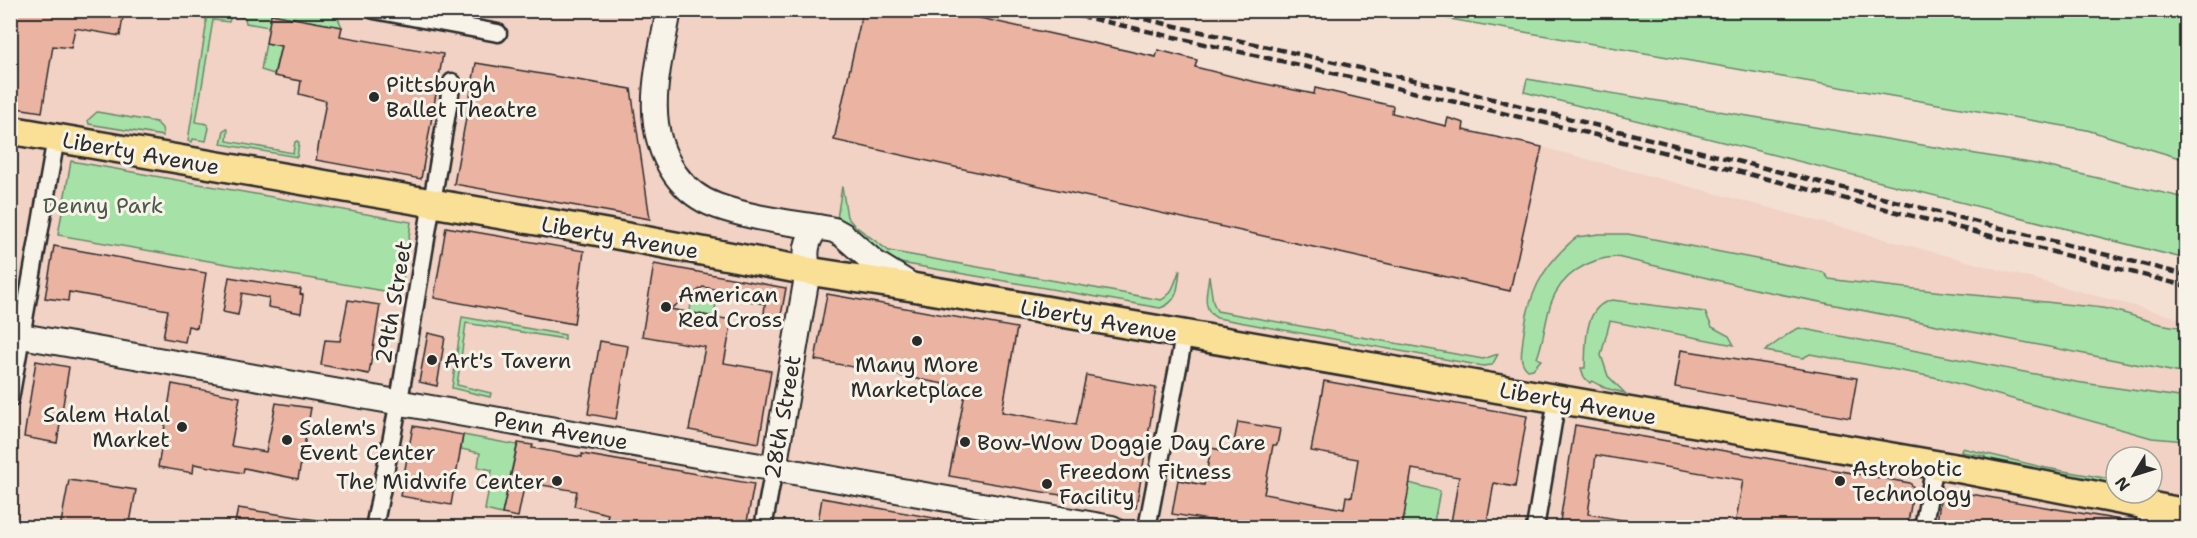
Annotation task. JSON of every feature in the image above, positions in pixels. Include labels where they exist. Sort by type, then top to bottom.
[{"type":"main road","name":"Liberty Avenue","points":[[10,130],[606,233],[808,271],[912,287],[1935,465],[2146,517],[2187,513]]},
{"type":"street","points":[[374,10],[498,33]]},
{"type":"street","points":[[669,10],[654,95],[654,112],[659,144],[672,170],[692,192],[719,207],[834,230],[875,263],[912,287]]},
{"type":"street","name":"29th Street","points":[[374,528],[399,401],[452,82]]},
{"type":"street","points":[[10,399],[16,335],[56,138]]},
{"type":"street","name":"28th Street","points":[[763,528],[808,271],[805,251],[808,238],[817,227]]},
{"type":"street","name":"Penn Avenue","points":[[16,335],[1112,528]]},
{"type":"street","points":[[1147,528],[1184,336]]},
{"type":"street","points":[[1535,528],[1557,399]]},
{"type":"street","points":[[1923,528],[1935,465]]},
{"type":"shaded area","points":[[10,11],[963,11],[1542,147],[2186,320],[2186,527],[11,527]]},
{"type":"green space","points":[[323,10],[337,16],[342,27],[272,14],[269,27],[246,23],[245,18],[231,16],[229,22],[213,20],[196,122],[207,124],[209,128],[206,141],[193,139],[192,142],[188,141],[206,27],[206,19],[201,11]]},
{"type":"green space","points":[[1404,11],[2186,11],[2186,160],[2087,130]]},
{"type":"green space","points":[[266,43],[281,46],[274,74],[261,70]]},
{"type":"green space","points":[[1527,79],[2036,164],[2186,198],[2186,259],[1524,92]]},
{"type":"green space","points":[[97,112],[156,122],[162,128],[163,136],[89,124],[88,120]]},
{"type":"green space","points":[[227,128],[227,141],[293,153],[297,141],[299,143],[297,157],[221,144],[224,130]]},
{"type":"green space","name":"Denny Park","points":[[71,161],[411,222],[401,294],[58,235]]},
{"type":"green space","points":[[842,186],[847,217],[854,225],[889,251],[1161,300],[1171,291],[1180,269],[1176,293],[1171,302],[1160,308],[889,261],[837,219]]},
{"type":"green space","points":[[1628,234],[1823,272],[1829,279],[2102,308],[2165,325],[2186,327],[2186,374],[1759,290],[1617,257],[1586,265],[1561,284],[1549,310],[1537,358],[1541,360],[1533,369],[1528,370],[1522,360],[1522,348],[1528,309],[1538,284],[1552,262],[1573,240],[1577,237]]},
{"type":"green space","points":[[1209,276],[1213,302],[1217,311],[1483,359],[1498,354],[1492,365],[1483,366],[1217,318],[1212,315],[1207,305]]},
{"type":"green space","points":[[702,294],[710,296],[716,303],[714,317],[690,312],[691,302],[695,302]]},
{"type":"green space","points":[[1612,300],[1705,312],[1712,327],[1729,336],[1734,345],[1610,321],[1601,355],[1608,376],[1625,393],[1605,388],[1592,381],[1590,383],[1584,377],[1581,368],[1585,368],[1588,328],[1596,310]]},
{"type":"green space","points":[[462,317],[565,335],[565,339],[466,323],[457,385],[491,393],[490,397],[452,388]]},
{"type":"green space","points":[[1799,328],[2076,382],[2186,398],[2186,441],[2152,438],[1934,377],[1810,354],[1803,358],[1765,351]]},
{"type":"green space","points":[[463,435],[517,445],[502,514],[485,510],[492,470],[478,467],[480,453],[461,449]]},
{"type":"green space","points":[[1962,448],[2046,468],[2104,478],[2104,482],[1984,461],[1985,456],[1961,452]]},
{"type":"green space","points":[[1409,483],[1440,491],[1433,527],[1402,528]]},
{"type":"building","points":[[10,10],[124,10],[120,36],[75,28],[71,48],[53,46],[42,112],[10,107]]},
{"type":"building","points":[[863,10],[944,10],[1156,57],[1158,50],[1197,60],[1195,67],[1314,94],[1315,88],[1393,106],[1392,113],[1446,126],[1448,118],[1464,123],[1463,130],[1542,147],[1510,291],[834,140]]},
{"type":"building","name":"Pittsburgh Ballet Theatre","points":[[271,14],[342,27],[340,36],[443,54],[421,179],[316,160],[326,101],[299,94],[301,81],[274,76],[281,46],[266,43]]},
{"type":"building","points":[[476,63],[631,89],[650,219],[454,184]]},
{"type":"building","points":[[446,227],[584,251],[574,324],[434,298]]},
{"type":"building","points":[[54,246],[206,273],[197,328],[188,326],[185,342],[163,338],[168,310],[69,292],[68,301],[45,298]]},
{"type":"building","points":[[654,264],[786,288],[781,316],[764,314],[765,304],[735,298],[736,293],[703,287],[670,309],[732,320],[724,363],[771,371],[759,443],[689,430],[705,347],[642,336]]},
{"type":"building","points":[[229,277],[301,289],[300,294],[303,295],[301,313],[268,307],[269,298],[242,293],[238,315],[223,312]]},
{"type":"building","points":[[827,294],[1017,328],[1002,412],[1076,425],[1086,375],[1156,388],[1136,508],[949,476],[966,388],[815,360]]},
{"type":"building","points":[[348,300],[380,305],[369,374],[321,365],[325,340],[340,341]]},
{"type":"building","name":"Art's Tavern","points":[[428,333],[445,337],[437,386],[419,382]]},
{"type":"building","points":[[600,341],[628,346],[616,419],[588,414]]},
{"type":"building","points":[[1681,350],[1857,378],[1850,418],[1675,387]]},
{"type":"building","points":[[36,361],[69,367],[57,443],[24,437]]},
{"type":"building","points":[[1324,381],[1527,416],[1515,487],[1494,483],[1486,528],[1450,528],[1459,477],[1412,469],[1402,528],[1256,528],[1172,514],[1178,480],[1204,485],[1211,448],[1232,452],[1238,422],[1280,429],[1277,445],[1273,445],[1264,494],[1344,509],[1346,496],[1352,497],[1358,459],[1311,451]]},
{"type":"building","points":[[172,384],[240,397],[231,446],[266,452],[276,403],[311,408],[298,479],[244,468],[243,473],[194,464],[193,473],[158,467]]},
{"type":"building","points":[[1575,425],[1910,483],[1914,488],[1907,528],[1751,528],[1735,525],[1743,480],[1596,455],[1588,514],[1628,521],[1627,528],[1559,528]]},
{"type":"building","points":[[413,426],[463,435],[451,505],[400,496]]},
{"type":"building","points":[[518,443],[533,445],[532,448],[582,457],[582,454],[754,484],[746,527],[729,525],[729,528],[605,528],[608,514],[574,506],[577,491],[525,482],[518,517],[502,514]]},
{"type":"building","points":[[69,480],[136,490],[129,528],[60,528]]},
{"type":"building","points":[[1942,489],[2126,521],[2126,528],[1936,528]]},
{"type":"building","points":[[822,498],[951,521],[950,528],[817,528]]},
{"type":"building","points":[[238,508],[316,520],[316,528],[234,528]]},
{"type":"railway","points":[[1053,10],[1600,136],[2186,286]]},
{"type":"railway","points":[[1105,10],[1457,90],[2186,275]]},
{"type":"place","name":"Pittsburgh Ballet Theatre","points":[[374,97]]},
{"type":"place","name":"American Red Cross","points":[[666,307]]},
{"type":"place","name":"Many More Marketplace","points":[[917,341]]},
{"type":"place","name":"Art's Tavern","points":[[432,360]]},
{"type":"place","name":"Salem Halal Market","points":[[182,427]]},
{"type":"place","name":"Salem's Event Center","points":[[287,440]]},
{"type":"place","name":"Bow-Wow Doggie Day Care","points":[[965,442]]},
{"type":"place","name":"The Midwife Center","points":[[557,481]]},
{"type":"place","name":"Astrobotic Technology","points":[[1840,481]]},
{"type":"place","name":"Freedom Fitness Facility","points":[[1047,484]]}]
